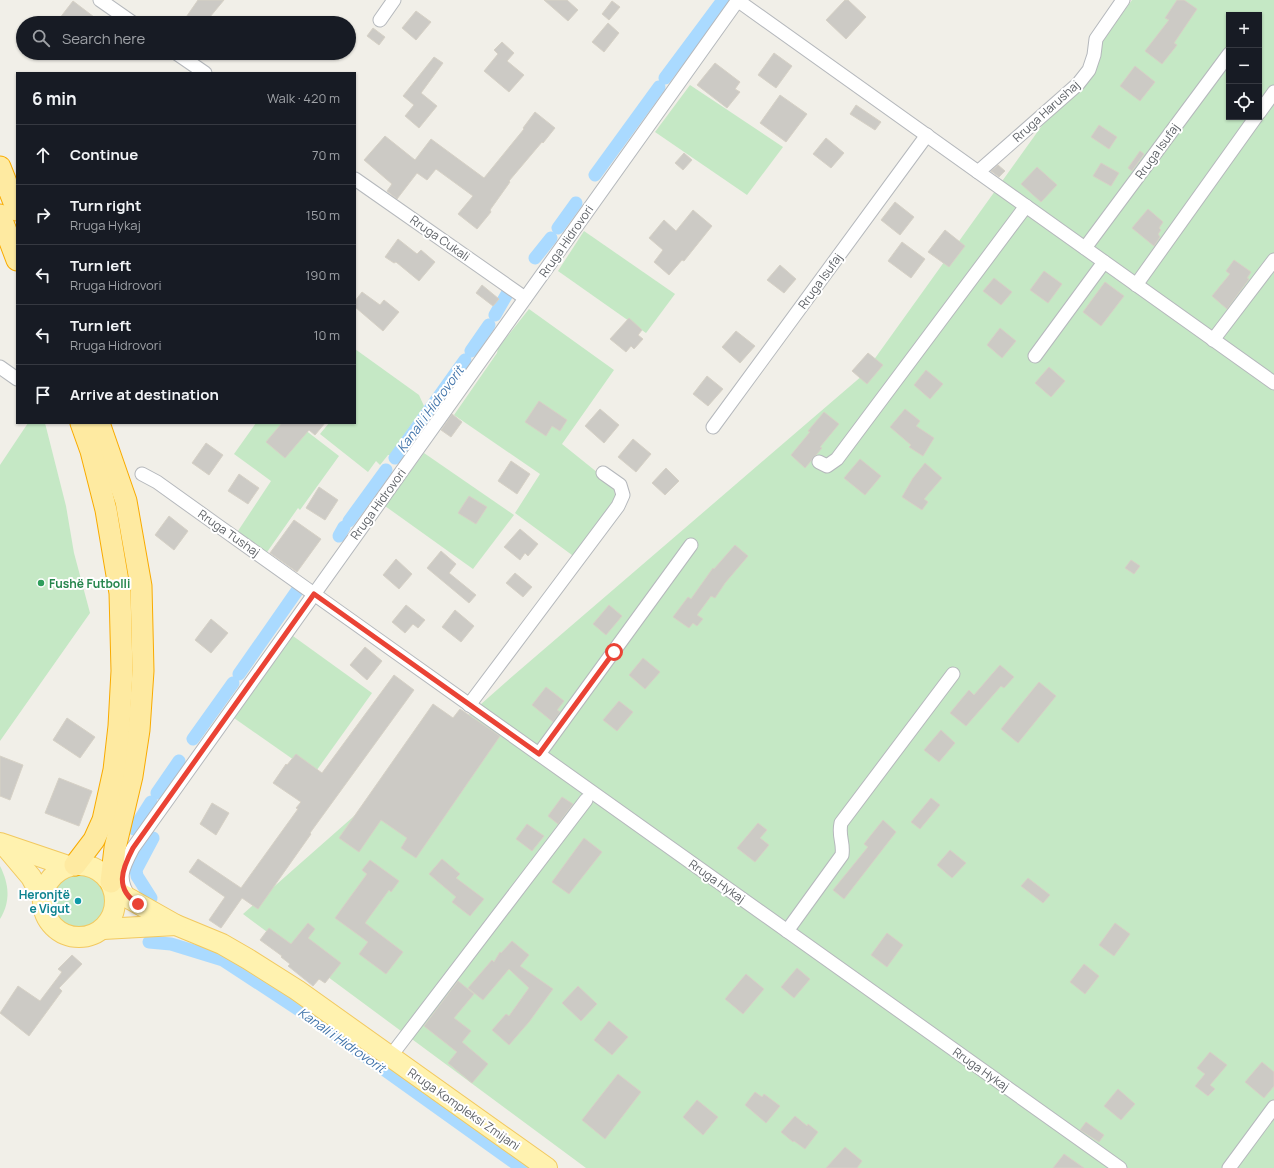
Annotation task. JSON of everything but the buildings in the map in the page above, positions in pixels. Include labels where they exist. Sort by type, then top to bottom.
[{"type":"highway","points":[[0,168],[16,208]]},
{"type":"highway","points":[[0,215],[16,257]]},
{"type":"highway","points":[[71,865],[94,840],[103,820],[114,770],[119,726],[122,671],[120,593],[106,510],[91,451],[81,424]]},
{"type":"highway","points":[[98,424],[126,501],[141,586],[143,670],[139,730],[132,776],[116,848],[112,885]]},
{"type":"main road","points":[[1,843],[71,865],[96,868],[112,885],[116,900],[115,911],[110,920],[103,929],[92,935],[80,937],[61,932],[55,928],[47,917],[43,899],[31,877],[1,843]]},
{"type":"main road","points":[[43,899],[45,888],[51,879],[58,871],[71,865]]},
{"type":"main road","name":"Rruga Kompleksi Zmijani","points":[[112,885],[133,901],[176,925],[222,944],[296,990],[547,1168]]},
{"type":"main road","name":"Rruga Kompleksi Zmijani","points":[[103,929],[176,925]]},
{"type":"street","points":[[100,0],[123,16]]},
{"type":"street","points":[[380,20],[394,0]]},
{"type":"street","points":[[737,0],[1274,383]]},
{"type":"street","name":"Rruga Hidrovori","points":[[112,885],[121,863],[130,853],[737,0]]},
{"type":"street","name":"Rruga Harushaj","points":[[978,172],[1078,84],[1089,70],[1094,55],[1096,39],[1123,0]]},
{"type":"street","name":"Rruga Isufaj","points":[[1085,248],[1226,58]]},
{"type":"street","points":[[186,60],[203,72]]},
{"type":"street","points":[[1262,109],[1274,92]]},
{"type":"street","points":[[1136,285],[1254,120]]},
{"type":"street","name":"Rruga Isufaj","points":[[713,427],[927,135]]},
{"type":"street","name":"Rruga Cukali","points":[[356,180],[525,298]]},
{"type":"street","points":[[819,462],[827,466],[837,460],[1026,206]]},
{"type":"street","points":[[1214,340],[1274,260]]},
{"type":"street","points":[[1036,356],[1104,262]]},
{"type":"street","points":[[0,367],[16,378]]},
{"type":"street","points":[[469,705],[618,506],[623,495],[620,485],[603,473]]},
{"type":"street","name":"Rruga Tushaj","points":[[142,474],[157,482],[314,594]]},
{"type":"street","points":[[539,754],[691,545]]},
{"type":"street","name":"Rruga Hykaj","points":[[314,594],[1120,1168]]},
{"type":"street","points":[[787,931],[842,855],[843,848],[839,834],[842,823],[953,674]]},
{"type":"street","points":[[390,1057],[586,800]]},
{"type":"street","name":"Rruga Hidrovori","points":[[130,853],[121,876],[122,885],[133,901]]},
{"type":"street","points":[[1229,1168],[1274,1108]]},
{"type":"green space","points":[[1132,0],[1274,0],[1274,1168],[586,1168],[243,914],[514,675],[863,375]]},
{"type":"green space","points":[[690,85],[783,147],[747,195],[655,132]]},
{"type":"green space","points":[[584,231],[675,294],[646,333],[558,271]]},
{"type":"green space","points":[[529,309],[614,370],[562,444],[608,481],[614,489],[616,501],[576,558],[515,513],[540,474],[454,415],[497,353],[498,348]]},
{"type":"green space","points":[[356,350],[419,395],[424,406],[390,455],[388,455],[380,465],[376,461],[368,472],[320,434],[328,424],[356,424]]},
{"type":"green space","name":"Fushë Futbolli","points":[[27,424],[45,424],[66,506],[74,553],[90,613],[0,741],[0,465]]},
{"type":"green space","points":[[255,424],[297,424],[339,456],[300,510],[298,508],[265,555],[236,534],[271,481],[234,454]]},
{"type":"green space","points":[[424,453],[514,515],[473,569],[385,506]]},
{"type":"green space","points":[[293,636],[372,693],[314,774],[234,718]]},
{"type":"green space","points":[[0,866],[8,892],[6,906],[0,919]]},
{"type":"green space","points":[[79,871],[91,874],[101,880],[107,890],[110,902],[107,914],[101,924],[91,930],[79,933],[67,930],[57,924],[51,914],[48,902],[51,890],[57,880],[67,874]]},
{"type":"waterway","name":"Kanali i Hidrovorit","points":[[665,78],[723,0]]},
{"type":"waterway","name":"Kanali i Hidrovorit","points":[[595,175],[659,87]]},
{"type":"waterway","name":"Kanali i Hidrovorit","points":[[558,228],[576,203]]},
{"type":"waterway","name":"Kanali i Hidrovorit","points":[[535,258],[551,238]]},
{"type":"waterway","name":"Kanali i Hidrovorit","points":[[495,315],[507,294]]},
{"type":"waterway","name":"Kanali i Hidrovorit","points":[[471,351],[489,325]]},
{"type":"waterway","name":"Kanali i Hidrovorit","points":[[395,458],[465,360]]},
{"type":"waterway","name":"Kanali i Hidrovorit","points":[[349,521],[386,470]]},
{"type":"waterway","name":"Kanali i Hidrovorit","points":[[339,536],[344,527]]},
{"type":"waterway","name":"Kanali i Hidrovorit","points":[[239,674],[299,588]]},
{"type":"waterway","name":"Kanali i Hidrovorit","points":[[193,739],[233,683]]},
{"type":"waterway","name":"Kanali i Hidrovorit","points":[[157,793],[179,761]]},
{"type":"waterway","name":"Kanali i Hidrovorit","points":[[134,829],[151,802]]},
{"type":"waterway","name":"Kanali i Hidrovorit","points":[[151,898],[137,876],[136,870],[153,838]]},
{"type":"waterway","name":"Kanali i Hidrovorit","points":[[149,942],[171,944],[223,960],[319,1023],[522,1168]]},
{"type":"place","name":"Fushë Futbolli","points":[[41,583]]},
{"type":"place","name":"Heronjtë e Vigut","points":[[78,901]]},
{"type":"route","points":[[138,904],[133,901],[126,892],[122,885],[121,876],[123,868],[133,848],[314,594],[539,754],[614,652]]}]
